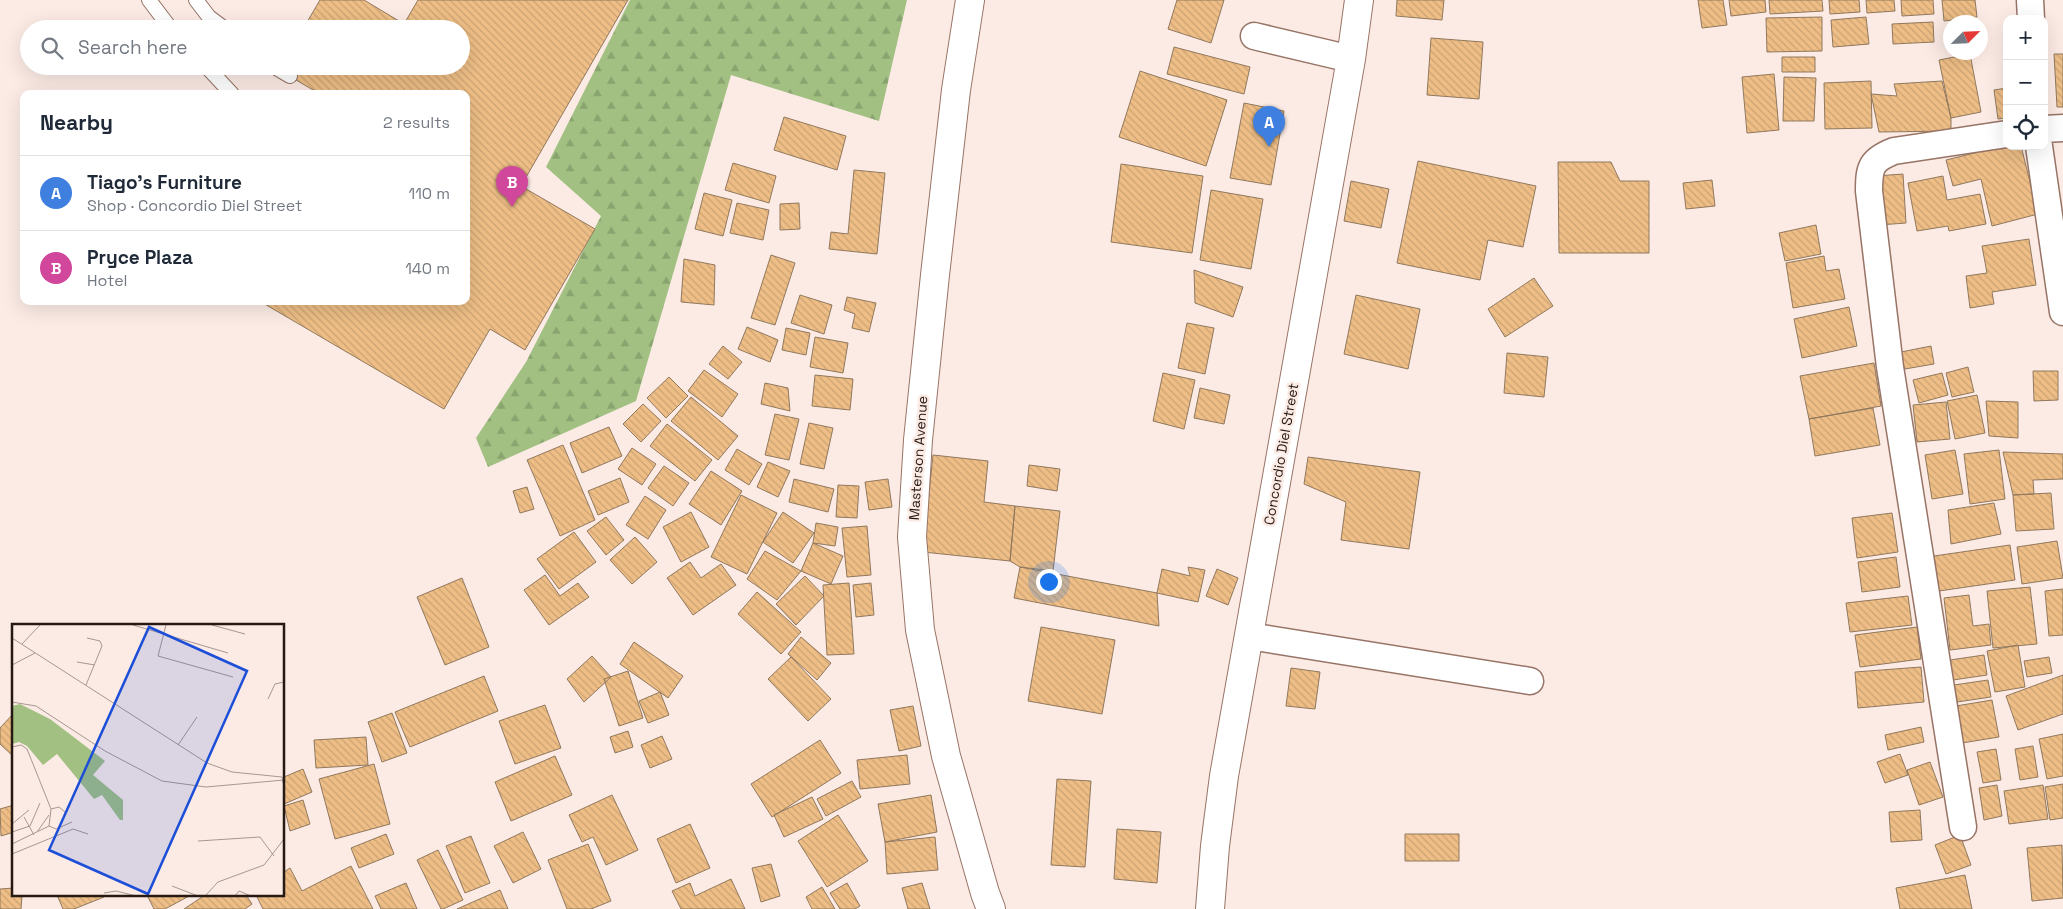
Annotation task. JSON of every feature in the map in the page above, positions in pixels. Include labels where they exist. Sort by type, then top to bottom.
[{"type":"main road","name":"Masterson Avenue","points":[[970,0],[956,90],[935,275],[918,440],[912,537],[920,630],[946,756],[991,909]]},
{"type":"main road","name":"Concordio Diel Street","points":[[1210,909],[1215,846],[1224,776],[1351,59],[1359,0]]},
{"type":"street","points":[[2030,0],[2031,15]]},
{"type":"street","points":[[1254,36],[1351,59]]},
{"type":"street","points":[[2048,129],[2063,128]]},
{"type":"street","points":[[1962,827],[1951,745],[1890,367],[1869,191],[1869,172],[1874,162],[1894,151],[2003,135]]},
{"type":"street","points":[[2040,150],[2063,312]]},
{"type":"street","points":[[1249,636],[1530,680]]},
{"type":"lane","points":[[149,0],[164,20]]},
{"type":"lane","points":[[196,0],[213,20]]},
{"type":"lane","points":[[214,75],[228,90]]},
{"type":"green space","points":[[630,0],[907,0],[879,121],[731,75],[636,401],[488,467],[476,438],[526,362],[601,216],[546,167]]},
{"type":"building","points":[[320,0],[364,0],[397,20],[308,20]]},
{"type":"building","points":[[418,0],[628,0],[521,186],[595,229],[525,350],[490,329],[444,409],[266,305],[470,305],[470,90],[313,90],[288,75],[470,75],[470,20],[406,20]]},
{"type":"building","points":[[1177,0],[1224,0],[1211,43],[1168,29]]},
{"type":"building","points":[[1397,0],[1444,0],[1442,20],[1396,16]]},
{"type":"building","points":[[1698,0],[1723,0],[1727,25],[1702,28]]},
{"type":"building","points":[[1729,0],[1765,0],[1766,12],[1731,16]]},
{"type":"building","points":[[1769,0],[1822,0],[1823,11],[1770,14]]},
{"type":"building","points":[[1829,0],[1859,0],[1860,12],[1830,14]]},
{"type":"building","points":[[1866,0],[1894,0],[1895,11],[1867,13]]},
{"type":"building","points":[[1901,0],[1933,0],[1934,14],[1902,16]]},
{"type":"building","points":[[1942,0],[1975,0],[1977,15],[1943,15]]},
{"type":"building","points":[[1822,17],[1822,51],[1767,52],[1766,18]]},
{"type":"building","points":[[1866,17],[1869,44],[1833,47],[1831,20]]},
{"type":"building","points":[[1933,22],[1934,42],[1893,44],[1892,24]]},
{"type":"building","points":[[1431,38],[1483,42],[1479,99],[1427,95]]},
{"type":"building","points":[[1174,47],[1250,67],[1244,94],[1167,74]]},
{"type":"building","points":[[2054,54],[2063,54],[2063,107],[2057,107]]},
{"type":"building","points":[[1782,57],[1815,57],[1815,72],[1782,72]]},
{"type":"building","points":[[1939,60],[1971,60],[1981,112],[1951,118]]},
{"type":"building","points":[[1140,71],[1227,100],[1206,166],[1119,137]]},
{"type":"building","points":[[1774,74],[1779,130],[1747,133],[1742,77]]},
{"type":"building","points":[[1784,77],[1816,78],[1814,121],[1783,121]]},
{"type":"building","points":[[1871,81],[1872,128],[1825,129],[1824,83]]},
{"type":"building","points":[[1942,81],[1951,118],[1951,131],[1879,132],[1871,94],[1897,96],[1894,84]]},
{"type":"building","points":[[2003,89],[2003,118],[1998,119],[1994,90]]},
{"type":"building","points":[[1244,103],[1284,111],[1271,185],[1230,178]]},
{"type":"building","points":[[784,117],[846,136],[837,170],[774,150]]},
{"type":"building","points":[[2003,146],[2003,150],[2022,150],[2038,214],[1992,226],[1981,179],[1953,186],[1946,160]]},
{"type":"building","points":[[1418,161],[1536,186],[1523,247],[1488,240],[1480,280],[1397,263]]},
{"type":"building","points":[[1558,162],[1611,162],[1620,181],[1649,181],[1649,253],[1559,253]]},
{"type":"building","points":[[733,163],[776,176],[769,203],[725,190]]},
{"type":"building","points":[[1121,164],[1203,176],[1192,253],[1111,242]]},
{"type":"building","points":[[854,170],[885,173],[877,254],[829,249],[831,232],[848,234]]},
{"type":"building","points":[[1903,174],[1906,223],[1879,225],[1876,176]]},
{"type":"building","points":[[1943,176],[1947,200],[1980,194],[1986,224],[1949,231],[1948,226],[1917,231],[1908,183]]},
{"type":"building","points":[[1712,180],[1715,206],[1686,209],[1683,183]]},
{"type":"building","points":[[1351,181],[1389,189],[1381,228],[1344,221]]},
{"type":"building","points":[[1211,190],[1263,199],[1251,269],[1200,260]]},
{"type":"building","points":[[704,193],[732,200],[723,236],[695,229]]},
{"type":"building","points":[[737,203],[769,210],[763,240],[730,233]]},
{"type":"building","points":[[799,203],[800,229],[780,230],[780,204]]},
{"type":"building","points":[[1816,225],[1821,254],[1785,261],[1779,233]]},
{"type":"building","points":[[2029,239],[2036,285],[1992,292],[1994,304],[1970,308],[1966,276],[1987,273],[1982,246]]},
{"type":"building","points":[[771,255],[795,263],[775,325],[751,318]]},
{"type":"building","points":[[1824,256],[1826,271],[1839,269],[1845,299],[1793,308],[1786,263]]},
{"type":"building","points":[[684,259],[715,265],[714,305],[681,302]]},
{"type":"building","points":[[1194,270],[1243,287],[1233,317],[1195,303]]},
{"type":"building","points":[[1534,278],[1553,306],[1505,337],[1488,309]]},
{"type":"building","points":[[800,295],[832,305],[824,334],[791,323]]},
{"type":"building","points":[[1356,295],[1420,309],[1408,369],[1344,354]]},
{"type":"building","points":[[847,297],[876,303],[869,332],[852,328],[855,314],[844,310]]},
{"type":"building","points":[[1849,307],[1857,346],[1802,358],[1794,319]]},
{"type":"building","points":[[1187,323],[1214,328],[1205,374],[1178,368]]},
{"type":"building","points":[[747,327],[778,340],[770,362],[738,349]]},
{"type":"building","points":[[786,328],[810,333],[806,355],[782,350]]},
{"type":"building","points":[[815,337],[848,343],[843,373],[810,367]]},
{"type":"building","points":[[723,346],[742,362],[728,379],[709,364]]},
{"type":"building","points":[[1931,346],[1934,364],[1899,370],[1896,353]]},
{"type":"building","points":[[1507,353],[1548,357],[1544,397],[1504,393]]},
{"type":"building","points":[[1874,363],[1881,406],[1809,419],[1800,376]]},
{"type":"building","points":[[1968,367],[1974,392],[1952,397],[1946,373]]},
{"type":"building","points":[[704,370],[738,394],[722,417],[688,391]]},
{"type":"building","points":[[2033,371],[2058,371],[2058,400],[2034,401]]},
{"type":"building","points":[[1163,373],[1195,380],[1184,429],[1153,421]]},
{"type":"building","points":[[1942,373],[1948,395],[1919,403],[1913,380]]},
{"type":"building","points":[[815,375],[853,379],[850,410],[812,406]]},
{"type":"building","points":[[669,377],[688,396],[666,418],[647,398]]},
{"type":"building","points":[[765,383],[788,388],[790,411],[761,404]]},
{"type":"building","points":[[1200,388],[1230,395],[1224,424],[1194,418]]},
{"type":"building","points":[[1977,395],[1985,433],[1955,439],[1947,401]]},
{"type":"building","points":[[691,397],[738,436],[718,460],[671,421]]},
{"type":"building","points":[[1986,401],[2018,402],[2018,438],[1989,436]]},
{"type":"building","points":[[1946,402],[1950,439],[1917,442],[1913,405]]},
{"type":"building","points":[[643,404],[661,421],[641,442],[623,424]]},
{"type":"building","points":[[1873,408],[1880,445],[1815,456],[1809,419]]},
{"type":"building","points":[[775,414],[799,419],[789,460],[765,455]]},
{"type":"building","points":[[809,423],[833,428],[824,469],[800,464]]},
{"type":"building","points":[[667,424],[712,460],[695,481],[650,446]]},
{"type":"building","points":[[609,427],[622,456],[582,473],[570,443]]},
{"type":"building","points":[[563,445],[595,520],[560,536],[527,460]]},
{"type":"building","points":[[632,448],[656,464],[642,485],[618,469]]},
{"type":"building","points":[[737,449],[762,464],[749,485],[725,470]]},
{"type":"building","points":[[1955,450],[1963,494],[1932,499],[1925,455]]},
{"type":"building","points":[[1999,450],[2005,499],[1970,504],[1964,454]]},
{"type":"building","points":[[2003,452],[2063,454],[2063,479],[2033,480],[2034,494],[2013,495]]},
{"type":"building","points":[[933,455],[988,461],[984,502],[1015,506],[1010,561],[923,552]]},
{"type":"building","points":[[1308,457],[1420,472],[1409,549],[1341,540],[1346,502],[1304,484]]},
{"type":"building","points":[[768,462],[790,471],[778,497],[757,487]]},
{"type":"building","points":[[1029,465],[1060,469],[1057,491],[1027,486]]},
{"type":"building","points":[[664,466],[689,483],[673,506],[648,488]]},
{"type":"building","points":[[711,471],[742,491],[721,525],[689,504]]},
{"type":"building","points":[[620,478],[629,502],[598,515],[588,491]]},
{"type":"building","points":[[794,479],[834,489],[828,512],[789,502]]},
{"type":"building","points":[[888,479],[892,507],[869,510],[865,482]]},
{"type":"building","points":[[838,485],[859,486],[857,518],[836,517]]},
{"type":"building","points":[[527,487],[534,509],[520,513],[513,491]]},
{"type":"building","points":[[2051,493],[2054,529],[2016,531],[2013,495]]},
{"type":"building","points":[[741,495],[777,513],[747,574],[711,557]]},
{"type":"building","points":[[645,496],[666,510],[648,539],[626,525]]},
{"type":"building","points":[[1994,503],[2001,534],[1951,544],[1948,510]]},
{"type":"building","points":[[1015,506],[1060,511],[1053,571],[1020,567],[1010,561]]},
{"type":"building","points":[[691,512],[709,547],[681,562],[663,527]]},
{"type":"building","points":[[783,512],[814,533],[793,563],[763,542]]},
{"type":"building","points":[[1892,513],[1898,552],[1857,558],[1852,518]]},
{"type":"building","points":[[606,517],[624,540],[606,555],[587,531]]},
{"type":"building","points":[[816,523],[838,527],[835,546],[813,543]]},
{"type":"building","points":[[867,526],[871,575],[847,577],[842,528]]},
{"type":"building","points":[[574,532],[596,562],[559,589],[537,559]]},
{"type":"building","points":[[635,537],[657,562],[632,584],[610,560]]},
{"type":"building","points":[[2057,541],[2063,578],[2022,584],[2017,547]]},
{"type":"building","points":[[813,543],[843,556],[831,584],[801,571]]},
{"type":"building","points":[[2010,545],[2015,580],[1939,591],[1934,556]]},
{"type":"building","points":[[765,551],[801,571],[777,600],[747,579]]},
{"type":"building","points":[[1896,557],[1900,587],[1862,592],[1858,562]]},
{"type":"building","points":[[690,562],[701,578],[721,564],[736,585],[693,615],[667,578]]},
{"type":"building","points":[[1020,567],[1157,593],[1159,626],[1014,598]]},
{"type":"building","points":[[1188,567],[1205,570],[1198,602],[1157,593],[1162,569],[1190,576]]},
{"type":"building","points":[[1217,569],[1238,578],[1228,605],[1206,596]]},
{"type":"building","points":[[545,575],[560,596],[578,583],[589,597],[549,625],[524,590]]},
{"type":"building","points":[[805,576],[824,596],[796,625],[776,604]]},
{"type":"building","points":[[462,578],[489,647],[445,665],[417,597]]},
{"type":"building","points":[[849,583],[854,654],[827,655],[823,585]]},
{"type":"building","points":[[871,583],[874,615],[856,617],[853,585]]},
{"type":"building","points":[[2030,587],[2037,644],[1993,648],[1987,591]]},
{"type":"building","points":[[2063,589],[2063,635],[2049,636],[2045,591]]},
{"type":"building","points":[[757,592],[801,632],[781,654],[738,614]]},
{"type":"building","points":[[1969,595],[1973,626],[1989,624],[1991,645],[1950,650],[1944,598]]},
{"type":"building","points":[[1908,596],[1912,625],[1850,632],[1846,603]]},
{"type":"building","points":[[1041,627],[1115,640],[1102,714],[1028,701]]},
{"type":"building","points":[[1917,627],[1921,659],[1860,667],[1855,635]]},
{"type":"building","points":[[801,637],[831,663],[817,680],[788,654]]},
{"type":"building","points":[[634,642],[683,676],[668,698],[620,664]]},
{"type":"building","points":[[2018,645],[2025,687],[1995,692],[1987,651]]},
{"type":"building","points":[[1984,655],[1987,675],[1953,680],[1950,660]]},
{"type":"building","points":[[592,656],[611,677],[584,702],[567,679]]},
{"type":"building","points":[[791,657],[831,699],[808,721],[768,679]]},
{"type":"building","points":[[2049,657],[2052,673],[2027,677],[2024,661]]},
{"type":"building","points":[[1921,667],[1924,702],[1858,708],[1855,672]]},
{"type":"building","points":[[1291,668],[1320,672],[1315,709],[1286,706]]},
{"type":"building","points":[[628,671],[643,718],[619,726],[604,679]]},
{"type":"building","points":[[2063,675],[2063,714],[2018,730],[2006,696]]},
{"type":"building","points":[[484,676],[498,711],[410,747],[395,712]]},
{"type":"building","points":[[1988,680],[1991,697],[1957,702],[1954,685]]},
{"type":"building","points":[[660,692],[669,715],[648,723],[639,701]]},
{"type":"building","points":[[1992,700],[1999,737],[1962,743],[1956,706]]},
{"type":"building","points":[[545,705],[561,748],[515,764],[499,721]]},
{"type":"building","points":[[913,706],[921,746],[899,751],[890,710]]},
{"type":"building","points":[[392,713],[407,753],[382,762],[368,722]]},
{"type":"building","points":[[12,715],[12,755],[0,744],[0,728]]},
{"type":"building","points":[[1921,727],[1924,742],[1888,750],[1885,735]]},
{"type":"building","points":[[628,731],[633,747],[615,753],[610,737]]},
{"type":"building","points":[[2063,734],[2063,776],[2047,779],[2039,739]]},
{"type":"building","points":[[662,736],[672,759],[650,768],[641,745]]},
{"type":"building","points":[[366,737],[368,765],[316,768],[314,740]]},
{"type":"building","points":[[820,740],[841,773],[772,817],[751,784]]},
{"type":"building","points":[[2033,746],[2038,777],[2020,780],[2015,749]]},
{"type":"building","points":[[1996,749],[2001,780],[1983,783],[1977,752]]},
{"type":"building","points":[[1900,754],[1908,775],[1885,783],[1877,762]]},
{"type":"building","points":[[907,755],[910,784],[860,789],[857,760]]},
{"type":"building","points":[[555,756],[572,795],[511,821],[495,782]]},
{"type":"building","points":[[1930,762],[1943,797],[1919,805],[1907,770]]},
{"type":"building","points":[[374,764],[390,824],[335,839],[319,779]]},
{"type":"building","points":[[303,769],[312,792],[285,804],[285,777]]},
{"type":"building","points":[[1057,779],[1091,781],[1085,867],[1051,865]]},
{"type":"building","points":[[852,781],[861,797],[826,816],[817,799]]},
{"type":"building","points":[[2063,784],[2063,818],[2050,820],[2045,787]]},
{"type":"building","points":[[1997,785],[2002,816],[1984,820],[1979,788]]},
{"type":"building","points":[[2043,785],[2048,819],[2009,824],[2004,791]]},
{"type":"building","points":[[612,795],[638,850],[606,865],[593,837],[582,842],[569,815]]},
{"type":"building","points":[[931,795],[937,832],[885,842],[878,804]]},
{"type":"building","points":[[812,797],[823,819],[784,837],[774,815]]},
{"type":"building","points":[[303,800],[310,824],[290,831],[285,806]]},
{"type":"building","points":[[12,806],[12,833],[1,836],[0,809]]},
{"type":"building","points":[[1920,810],[1922,840],[1891,842],[1889,812]]},
{"type":"building","points":[[838,815],[868,861],[827,887],[798,841]]},
{"type":"building","points":[[690,824],[710,868],[676,883],[657,839]]},
{"type":"building","points":[[1117,829],[1161,832],[1157,883],[1114,879]]},
{"type":"building","points":[[523,832],[541,869],[513,883],[494,846]]},
{"type":"building","points":[[386,834],[394,854],[359,868],[351,848]]},
{"type":"building","points":[[1405,834],[1459,834],[1459,861],[1405,861]]},
{"type":"building","points":[[1960,835],[1971,865],[1946,874],[1935,845]]},
{"type":"building","points":[[471,836],[490,883],[465,893],[446,846]]},
{"type":"building","points":[[935,837],[938,870],[887,874],[885,842]]},
{"type":"building","points":[[588,844],[611,901],[591,909],[567,909],[548,860]]},
{"type":"building","points":[[2062,845],[2063,898],[2032,901],[2027,848]]},
{"type":"building","points":[[438,850],[463,900],[443,909],[441,909],[417,860]]},
{"type":"building","points":[[771,864],[780,896],[761,902],[752,868]]},
{"type":"building","points":[[351,866],[373,909],[263,909],[256,896],[285,896],[285,871],[290,868],[302,891]]},
{"type":"building","points":[[1965,875],[1972,909],[1900,909],[1896,888]]},
{"type":"building","points":[[731,879],[745,909],[681,909],[672,891],[690,883],[695,896]]},
{"type":"building","points":[[406,883],[417,909],[381,909],[375,896]]},
{"type":"building","points":[[847,883],[860,906],[855,909],[840,909],[830,893]]},
{"type":"building","points":[[922,883],[930,909],[908,909],[902,888]]},
{"type":"building","points":[[822,887],[835,909],[812,909],[806,897]]},
{"type":"building","points":[[12,888],[12,896],[22,896],[21,909],[0,909],[0,889]]},
{"type":"building","points":[[500,890],[508,909],[457,909]]},
{"type":"building","points":[[57,896],[104,896],[74,909],[63,909]]},
{"type":"building","points":[[148,896],[189,896],[165,909],[154,909]]},
{"type":"building","points":[[204,896],[247,896],[252,904],[245,909],[184,909]]},
{"type":"place","name":"Tiago’s Furniture","points":[[1269,147]]},
{"type":"place","name":"Pryce Plaza","points":[[512,207]]}]
